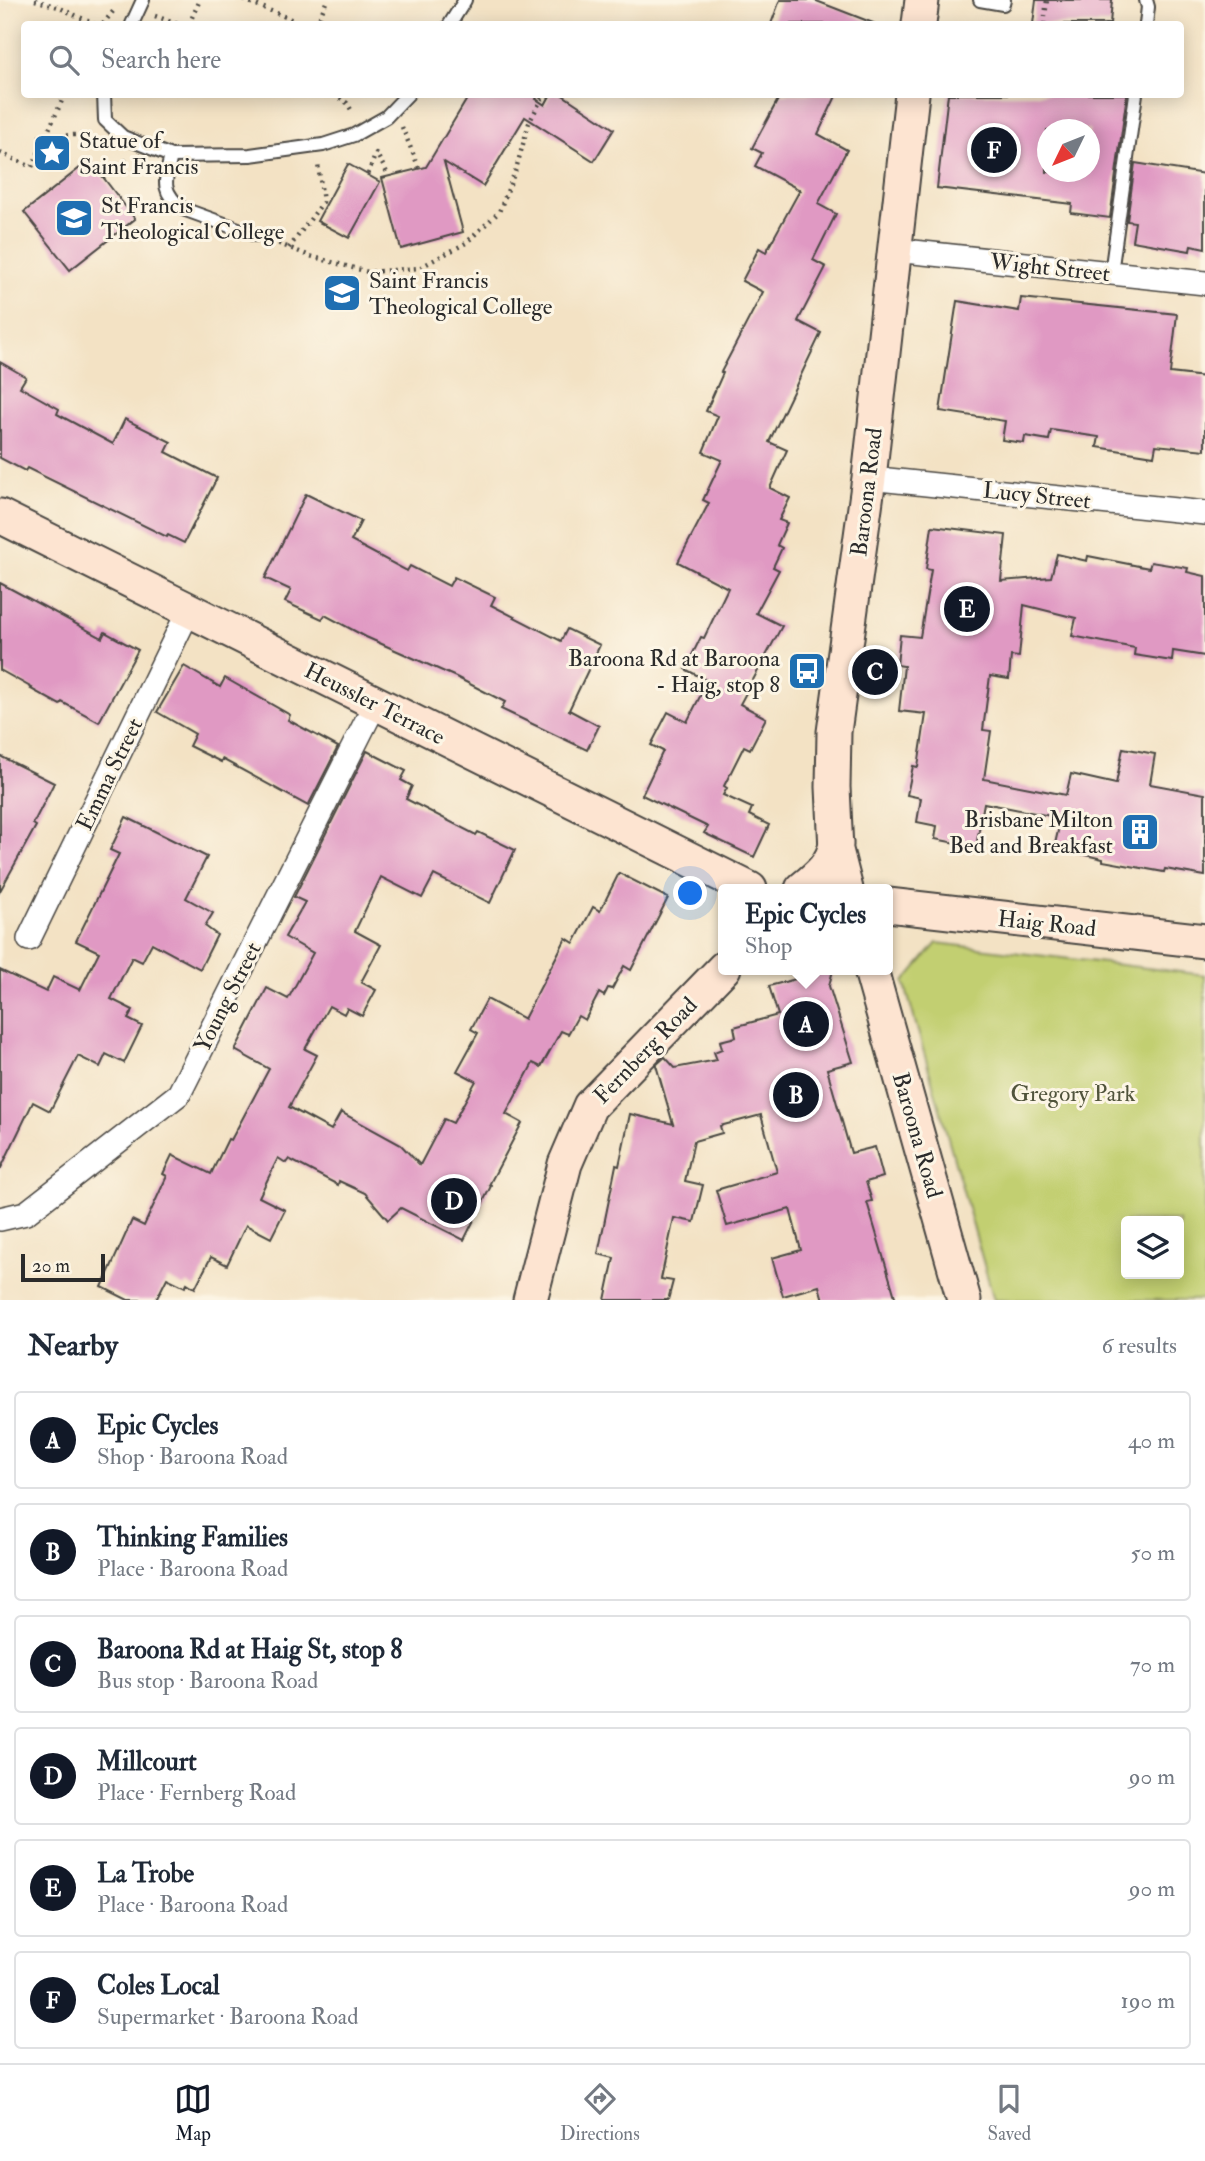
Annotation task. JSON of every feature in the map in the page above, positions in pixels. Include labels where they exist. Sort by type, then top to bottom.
[{"type":"street","points":[[919,21],[922,0]]},
{"type":"street","name":"Baroona Road","points":[[845,884],[836,853],[834,732],[869,478],[912,98]]},
{"type":"street","name":"Wight Street","points":[[895,250],[1205,284]]},
{"type":"street","name":"Lucy Street","points":[[869,478],[1205,513]]},
{"type":"street","name":"Heussler Terrace","points":[[0,516],[740,884]]},
{"type":"street","name":"Emma Street","points":[[29,939],[189,610]]},
{"type":"street","name":"Young Street","points":[[0,1219],[26,1213],[179,1094],[375,704]]},
{"type":"street","points":[[808,884],[826,868],[836,844]]},
{"type":"street","name":"Haig Road","points":[[893,906],[1205,941]]},
{"type":"street","name":"Fernberg Road","points":[[530,1300],[565,1164],[590,1106],[718,974]]},
{"type":"street","name":"Baroona Road","points":[[872,975],[964,1300]]},
{"type":"lane","points":[[134,21],[144,0]]},
{"type":"lane","points":[[980,0],[1004,2]]},
{"type":"lane","points":[[1146,0],[1146,21]]},
{"type":"lane","points":[[452,21],[463,3]]},
{"type":"lane","points":[[104,98],[105,120],[124,136],[171,156],[250,155],[323,145],[354,135],[386,117],[404,98]]},
{"type":"lane","points":[[1111,274],[1135,98]]},
{"type":"lane","points":[[171,156],[165,178],[166,190],[173,201],[183,209],[255,235]]},
{"type":"path","points":[[35,0],[88,21]]},
{"type":"path","points":[[190,21],[200,0]]},
{"type":"path","points":[[244,0],[296,21]]},
{"type":"path","points":[[318,21],[327,0]]},
{"type":"path","points":[[1045,21],[1047,0]]},
{"type":"path","points":[[157,16],[170,21]]},
{"type":"path","points":[[0,153],[32,167],[63,98]]},
{"type":"path","points":[[255,235],[368,272],[419,268],[466,243],[499,212],[516,169],[529,123],[542,98]]},
{"type":"path","points":[[398,117],[419,168]]},
{"type":"path","points":[[38,136],[93,134],[105,120]]},
{"type":"path","points":[[103,178],[129,158],[137,142]]},
{"type":"path","points":[[368,174],[376,153],[389,176]]},
{"type":"path","points":[[289,248],[323,202],[319,173]]},
{"type":"green space","name":"Gregory Park","points":[[937,943],[1205,975],[1205,1300],[994,1300],[904,982]]},
{"type":"building","points":[[780,0],[814,0],[868,21],[772,21]]},
{"type":"building","points":[[1036,0],[1112,0],[1110,21],[1033,21]]},
{"type":"building","points":[[468,98],[537,98],[545,105],[549,98],[567,98],[614,129],[594,161],[525,117],[483,186],[444,162],[463,232],[401,249],[382,178],[426,167]]},
{"type":"building","points":[[779,98],[835,98],[818,134],[847,150],[818,204],[836,214],[813,260],[826,267],[798,321],[821,333],[769,442],[787,450],[770,488],[790,498],[779,520],[787,523],[777,545],[782,548],[773,567],[779,570],[756,613],[782,626],[740,704],[766,718],[750,749],[744,746],[724,786],[727,788],[723,795],[752,808],[749,815],[769,825],[754,857],[704,833],[708,827],[642,795],[663,751],[651,745],[668,712],[687,722],[708,681],[685,669],[701,637],[704,638],[728,588],[678,562],[709,503],[703,500],[722,460],[703,452],[718,416],[706,411],[723,373],[721,372],[763,292],[742,281],[759,248],[766,252],[800,190],[755,166],[762,153],[752,148]]},
{"type":"building","points":[[948,98],[1126,98],[1110,218],[1071,213],[1072,204],[937,188]]},
{"type":"building","points":[[90,160],[135,219],[70,270],[24,212]]},
{"type":"building","points":[[1135,163],[1205,174],[1205,248],[1191,245],[1190,251],[1132,241],[1135,222],[1127,221]]},
{"type":"building","points":[[348,164],[380,182],[349,238],[317,221]]},
{"type":"building","points":[[1021,298],[1177,314],[1170,373],[1205,377],[1205,450],[1156,445],[1154,456],[1097,447],[1099,437],[1051,430],[1049,440],[1025,436],[1024,443],[1002,440],[1005,421],[940,411],[957,301],[1019,311]]},
{"type":"building","points":[[0,362],[26,377],[20,387],[59,409],[57,414],[113,444],[125,419],[171,442],[166,452],[217,478],[184,543],[27,468],[25,471],[0,458]]},
{"type":"building","points":[[306,494],[361,521],[351,541],[407,571],[410,566],[449,586],[454,577],[495,597],[491,605],[561,641],[567,629],[600,645],[569,710],[599,726],[587,750],[501,709],[505,702],[456,677],[366,637],[325,615],[322,619],[285,602],[291,590],[265,578]]},
{"type":"building","points":[[932,526],[1006,535],[1001,581],[1051,577],[1057,554],[1087,561],[1088,556],[1149,568],[1151,562],[1188,568],[1187,572],[1205,576],[1205,656],[1173,651],[1172,661],[1134,655],[1135,648],[1072,636],[1076,618],[1024,605],[1019,657],[1011,656],[1009,679],[990,676],[983,730],[991,731],[984,779],[1066,795],[1071,774],[1116,784],[1123,748],[1155,754],[1150,784],[1205,794],[1205,876],[1103,861],[1054,848],[1061,818],[984,803],[976,847],[935,839],[937,826],[917,822],[921,798],[907,795],[913,766],[918,767],[926,714],[899,711],[904,666],[897,665],[900,635],[920,637],[931,570],[926,569]]},
{"type":"building","points":[[0,583],[102,638],[105,632],[138,650],[99,722],[62,702],[60,705],[0,670]]},
{"type":"building","points":[[184,666],[220,687],[225,678],[290,715],[288,720],[338,747],[308,806],[222,759],[221,762],[189,746],[195,734],[157,712]]},
{"type":"building","points":[[367,751],[406,771],[401,780],[412,786],[406,799],[476,835],[478,832],[515,850],[490,903],[434,875],[422,898],[381,877],[355,931],[381,945],[361,982],[376,990],[362,1016],[347,1008],[344,1014],[329,1006],[305,1049],[317,1055],[289,1107],[331,1130],[341,1112],[401,1145],[420,1165],[444,1119],[453,1123],[476,1081],[457,1071],[478,1033],[471,1029],[487,999],[524,1019],[566,938],[574,943],[593,907],[600,911],[619,873],[668,898],[631,970],[624,966],[612,989],[608,988],[604,996],[599,993],[585,1020],[578,1016],[568,1034],[561,1031],[541,1067],[533,1063],[506,1114],[522,1123],[464,1240],[401,1208],[388,1220],[365,1193],[339,1181],[338,1185],[289,1159],[286,1163],[278,1158],[259,1197],[285,1210],[271,1238],[246,1225],[227,1265],[211,1257],[195,1288],[187,1283],[185,1287],[167,1278],[156,1300],[128,1300],[102,1287],[132,1220],[144,1226],[167,1176],[163,1174],[172,1155],[211,1174],[269,1069],[235,1050],[267,988],[288,999],[313,953],[285,937],[305,902],[294,897]]},
{"type":"building","points":[[0,756],[54,783],[33,824],[36,826],[0,891]]},
{"type":"building","points":[[126,817],[207,857],[186,898],[213,913],[205,926],[217,935],[200,969],[152,943],[142,962],[132,957],[111,999],[133,1010],[128,1019],[142,1026],[124,1063],[106,1054],[100,1067],[78,1056],[50,1111],[33,1102],[0,1170],[0,970],[46,992],[53,977],[80,990],[99,952],[76,941],[119,854],[110,850]]},
{"type":"building","points":[[797,975],[832,975],[829,986],[853,1062],[827,1069],[851,1153],[875,1147],[883,1177],[866,1182],[872,1201],[867,1202],[896,1300],[823,1300],[819,1286],[783,1296],[772,1258],[801,1250],[790,1209],[727,1226],[716,1190],[777,1172],[761,1115],[720,1126],[722,1133],[694,1141],[685,1181],[703,1185],[694,1222],[674,1218],[661,1279],[673,1281],[668,1300],[605,1300],[614,1258],[598,1254],[616,1165],[619,1166],[630,1114],[673,1124],[656,1065],[665,1057],[675,1068],[717,1060],[714,1052],[722,1049],[720,1041],[736,1037],[734,1027],[778,1015],[769,986],[796,979]]},
{"type":"place","name":"Coles Local","points":[[994,150]]},
{"type":"place","name":"Statue of Saint Francis","points":[[52,153]]},
{"type":"place","name":"St Francis Theological College","points":[[74,218]]},
{"type":"place","name":"Saint Francis Theological College","points":[[342,293]]},
{"type":"place","name":"La Trobe","points":[[967,609]]},
{"type":"place","name":"Baroona Rd at Baroona - Haig, stop 8","points":[[807,671]]},
{"type":"place","name":"Baroona Rd at Haig St, stop 8","points":[[875,672]]},
{"type":"place","name":"Brisbane Milton Bed and Breakfast","points":[[1140,832]]},
{"type":"place","name":"Epic Cycles","points":[[806,1024]]},
{"type":"place","name":"Thinking Families","points":[[796,1095]]},
{"type":"place","name":"Millcourt","points":[[454,1201]]}]
